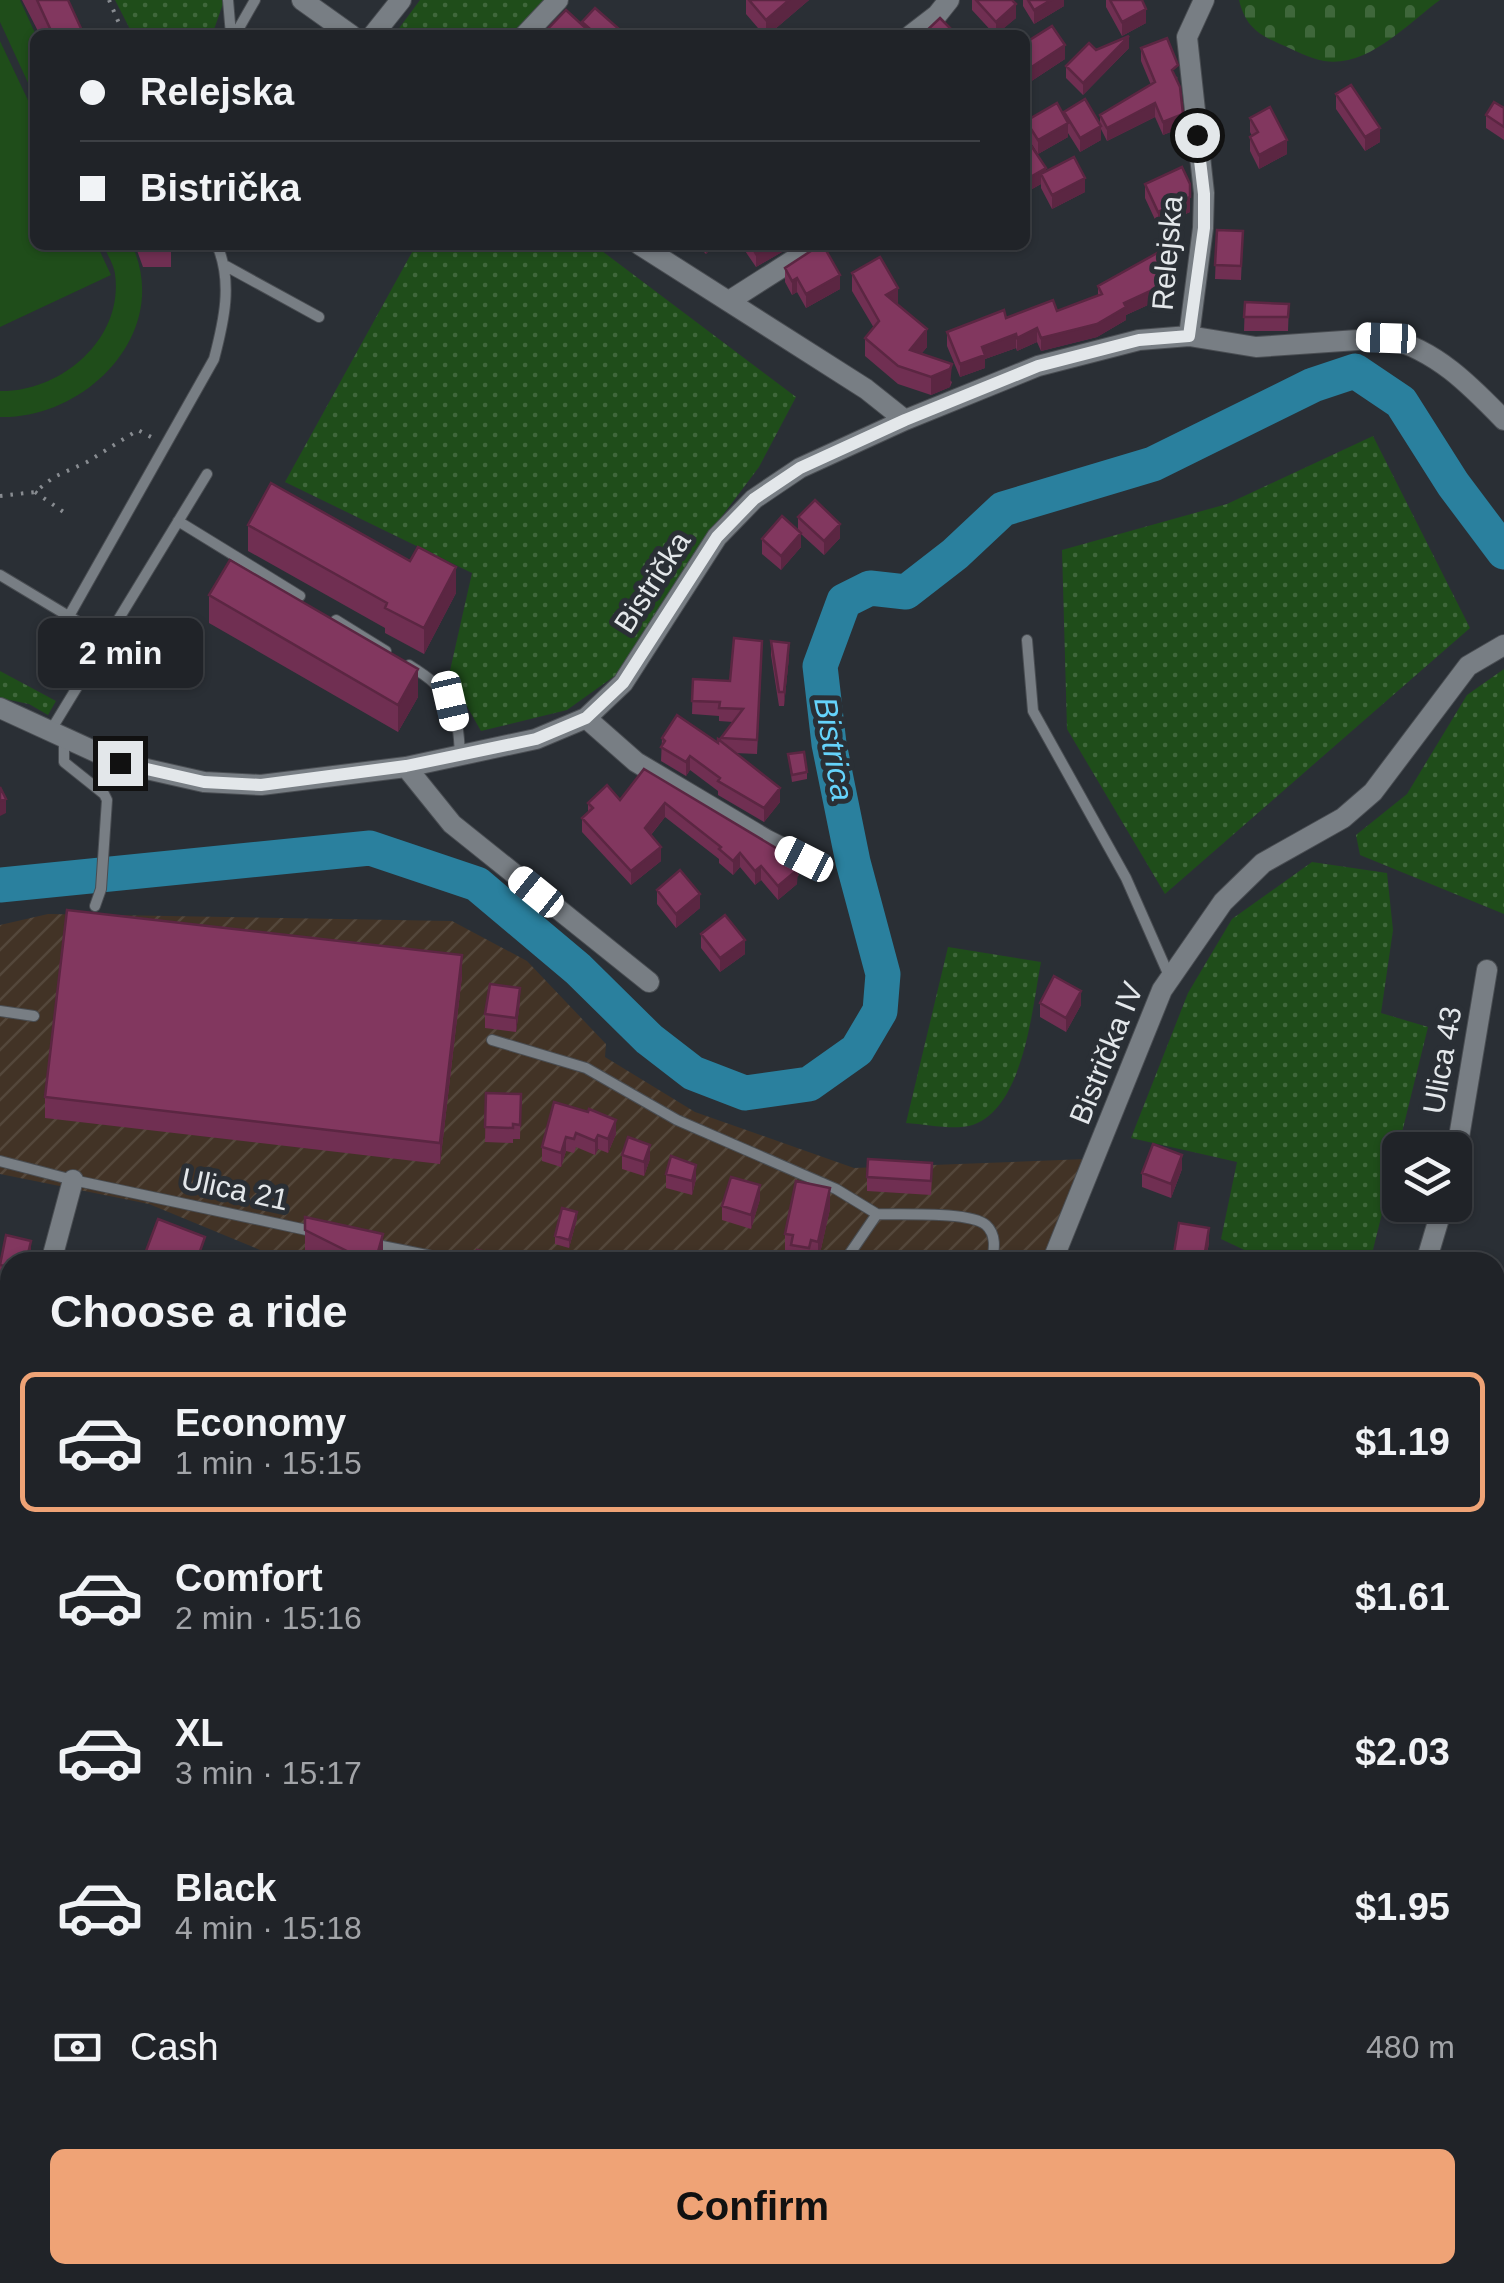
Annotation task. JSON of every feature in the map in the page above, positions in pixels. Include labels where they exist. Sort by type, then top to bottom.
[{"type":"street","points":[[302,0],[344,30]]},
{"type":"street","points":[[378,30],[401,0]]},
{"type":"street","points":[[529,30],[558,0]]},
{"type":"street","points":[[918,30],[949,0]]},
{"type":"street","name":"Relejska","points":[[1189,336],[1204,228],[1204,194],[1187,37],[1204,0]]},
{"type":"street","points":[[648,250],[866,389],[905,420]]},
{"type":"street","points":[[729,301],[809,250]]},
{"type":"street","name":"Bistrička","points":[[0,708],[120,763],[204,782],[261,785],[406,766],[536,739],[586,718],[623,683],[717,537],[754,499],[800,468],[1038,366],[1139,340],[1189,336],[1256,347],[1366,337],[1405,342],[1448,366],[1504,420]]},
{"type":"street","points":[[866,389],[878,432]]},
{"type":"street","name":"Bistrička IV","points":[[1056,1252],[1170,978],[1223,902],[1263,862],[1342,818],[1374,792],[1468,666],[1504,644]]},
{"type":"street","points":[[586,718],[636,762],[804,859]]},
{"type":"street","points":[[406,766],[452,824],[649,982]]},
{"type":"street","name":"Ulica 43","points":[[1460,1132],[1488,970]]},
{"type":"street","points":[[54,1252],[73,1180]]},
{"type":"street","points":[[1429,1252],[1438,1222]]},
{"type":"lane","points":[[228,0],[232,30]]},
{"type":"lane","points":[[236,30],[255,0]]},
{"type":"lane","points":[[69,616],[214,359],[224,320],[226,266],[219,250]]},
{"type":"lane","points":[[226,266],[319,317]]},
{"type":"lane","points":[[95,906],[101,889],[107,800],[64,762],[58,734],[106,638],[207,474]]},
{"type":"lane","points":[[178,521],[300,596]]},
{"type":"lane","points":[[0,575],[106,638]]},
{"type":"lane","points":[[336,620],[440,684],[450,701],[460,756]]},
{"type":"lane","points":[[1027,640],[1033,712],[1126,878],[1170,978]]},
{"type":"lane","points":[[0,1011],[34,1016]]},
{"type":"lane","points":[[492,1040],[586,1068],[677,1120],[836,1189],[877,1214],[973,1218],[988,1226],[994,1240],[993,1252]]},
{"type":"lane","name":"Ulica 21","points":[[0,1161],[325,1234]]},
{"type":"lane","points":[[851,1252],[877,1214]]},
{"type":"lane","points":[[364,1242],[412,1252]]},
{"type":"path","points":[[109,0],[122,30]]},
{"type":"path","points":[[0,496],[35,492],[138,430],[166,445]]},
{"type":"path","points":[[35,492],[65,513]]},
{"type":"shaded area","points":[[48,914],[452,921],[527,961],[606,1044],[605,1057],[695,1112],[854,1168],[1086,1159],[1045,1252],[265,1252],[149,1204],[0,1174],[0,925]]},
{"type":"green space","points":[[0,0],[20,0],[34,30],[30,30],[30,87],[0,22]]},
{"type":"green space","points":[[115,0],[224,0],[214,30],[130,30]]},
{"type":"green space","points":[[420,0],[544,0],[517,30],[398,30]]},
{"type":"green space","points":[[1239,0],[1440,0],[1371,51],[1356,58],[1324,61],[1253,28]]},
{"type":"green space","points":[[0,41],[30,104],[30,250],[99,250],[111,275],[0,327]]},
{"type":"green space","points":[[105,250],[133,250],[141,277],[140,309],[131,338],[114,364],[91,386],[63,403],[32,414],[0,417],[0,391],[23,389],[66,372],[99,340],[115,298],[114,271]]},
{"type":"green space","points":[[413,250],[601,250],[796,397],[759,467],[692,556],[616,675],[567,710],[481,731],[449,675],[472,573],[285,482]]},
{"type":"green space","points":[[1373,436],[1470,628],[1165,894],[1067,729],[1062,550],[1227,504]]},
{"type":"green space","points":[[1504,669],[1504,914],[1360,855],[1356,835],[1407,794],[1467,695]]},
{"type":"green space","points":[[0,671],[56,701],[48,715],[29,704],[0,698]]},
{"type":"green space","points":[[1312,862],[1387,873],[1393,930],[1381,1013],[1428,1027],[1402,1132],[1382,1132],[1382,1213],[1372,1252],[1249,1252],[1221,1239],[1237,1162],[1131,1138],[1188,993],[1232,919]]},
{"type":"green space","points":[[948,947],[1041,962],[1029,1030],[1014,1080],[988,1117],[962,1127],[906,1123]]},
{"type":"building","points":[[37,0],[68,0],[82,30],[51,30]]},
{"type":"building","points":[[749,0],[789,0],[766,20]]},
{"type":"building","points":[[976,0],[1012,0],[1016,4],[996,22]]},
{"type":"building","points":[[1028,0],[1051,0],[1034,10]]},
{"type":"building","points":[[1110,0],[1142,0],[1146,9],[1122,22]]},
{"type":"building","points":[[595,8],[620,30],[591,30],[582,22]]},
{"type":"building","points":[[566,10],[588,30],[547,30]]},
{"type":"building","points":[[940,18],[952,30],[927,30]]},
{"type":"building","points":[[1052,26],[1065,45],[1030,68],[1030,40]]},
{"type":"building","points":[[1129,36],[1083,83],[1066,66],[1089,43],[1096,50]]},
{"type":"building","points":[[1167,38],[1178,65],[1172,70],[1180,87],[1183,114],[1163,122],[1155,103],[1107,128],[1100,115],[1155,82],[1141,48]]},
{"type":"building","points":[[1351,85],[1380,128],[1365,137],[1336,94]]},
{"type":"building","points":[[1085,99],[1101,126],[1080,138],[1064,112]]},
{"type":"building","points":[[1494,102],[1504,108],[1504,127],[1486,115]]},
{"type":"building","points":[[1057,103],[1068,123],[1038,140],[1030,127],[1030,119]]},
{"type":"building","points":[[1270,107],[1287,140],[1259,155],[1250,137],[1258,132],[1250,118]]},
{"type":"building","points":[[1030,144],[1046,168],[1030,177]]},
{"type":"building","points":[[1074,157],[1085,178],[1052,195],[1041,174]]},
{"type":"building","points":[[1182,167],[1190,184],[1190,197],[1158,212],[1145,184]]},
{"type":"building","points":[[1217,230],[1243,231],[1241,266],[1215,265]]},
{"type":"building","points":[[812,250],[826,250],[840,275],[806,294],[797,278],[792,281],[785,268]]},
{"type":"building","points":[[1159,252],[1172,281],[1124,303],[1126,307],[1097,324],[1041,338],[1037,328],[1017,338],[1016,334],[982,347],[985,355],[960,364],[947,332],[1004,310],[1006,318],[1053,300],[1057,311],[1102,294],[1098,286]]},
{"type":"building","points":[[880,257],[898,288],[886,295],[927,329],[910,350],[952,364],[950,369],[931,377],[898,366],[865,338],[879,321],[852,273]]},
{"type":"building","points":[[1245,302],[1289,304],[1288,317],[1244,317]]},
{"type":"building","points":[[271,483],[410,561],[418,547],[456,567],[424,628],[248,525]]},
{"type":"building","points":[[815,500],[840,524],[824,541],[798,517]]},
{"type":"building","points":[[782,516],[801,533],[781,556],[762,539]]},
{"type":"building","points":[[230,560],[418,669],[398,705],[209,595]]},
{"type":"building","points":[[734,638],[762,641],[757,740],[721,738],[743,709],[719,708],[720,702],[692,701],[693,679],[730,681]]},
{"type":"building","points":[[771,641],[789,643],[784,692],[779,692]]},
{"type":"building","points":[[677,715],[718,743],[718,739],[780,788],[764,808],[718,781],[720,778],[690,756],[686,762],[661,747],[665,741],[662,738]]},
{"type":"building","points":[[804,752],[807,772],[792,775],[788,754]]},
{"type":"building","points":[[644,769],[781,851],[793,854],[799,861],[793,866],[797,870],[778,886],[761,866],[755,871],[740,853],[733,861],[665,803],[645,828],[661,847],[631,871],[582,818],[593,808],[588,803],[607,785],[620,800]]},
{"type":"building","points":[[680,870],[700,894],[676,914],[657,890]]},
{"type":"building","points":[[67,910],[462,955],[440,1143],[45,1097]]},
{"type":"building","points":[[725,915],[745,940],[720,958],[701,934]]},
{"type":"building","points":[[1054,976],[1081,991],[1066,1018],[1040,1003]]},
{"type":"building","points":[[490,984],[520,988],[516,1018],[485,1014]]},
{"type":"building","points":[[486,1093],[521,1094],[520,1125],[485,1127]]},
{"type":"building","points":[[554,1102],[588,1112],[589,1109],[616,1120],[608,1139],[598,1135],[595,1141],[576,1133],[574,1139],[566,1137],[561,1153],[542,1147]]},
{"type":"building","points":[[628,1137],[650,1145],[644,1162],[622,1155]]},
{"type":"building","points":[[1153,1144],[1182,1155],[1171,1184],[1142,1173]]},
{"type":"building","points":[[671,1156],[696,1165],[692,1181],[666,1174]]},
{"type":"building","points":[[868,1159],[932,1163],[931,1181],[867,1177]]},
{"type":"building","points":[[731,1177],[760,1185],[751,1215],[722,1206]]},
{"type":"building","points":[[796,1181],[830,1188],[818,1242],[811,1240],[809,1248],[791,1245],[793,1235],[785,1234]]},
{"type":"building","points":[[562,1208],[577,1212],[569,1240],[555,1236]]},
{"type":"building","points":[[305,1217],[383,1234],[378,1252],[349,1252],[305,1230]]},
{"type":"building","points":[[158,1219],[205,1237],[203,1252],[146,1251]]},
{"type":"building","points":[[1179,1223],[1209,1228],[1205,1252],[1174,1252]]},
{"type":"building","points":[[6,1235],[31,1241],[28,1252],[3,1252]]},
{"type":"waterway","name":"Bistrica","points":[[0,885],[370,848],[477,884],[578,969],[649,1039],[693,1073],[745,1093],[809,1084],[857,1050],[880,1011],[883,974],[853,862],[829,744],[820,666],[844,601],[870,588],[906,592],[1003,509],[1153,464],[1313,385],[1355,371],[1401,402],[1453,484],[1504,552]]},
{"type":"route","points":[[120,763],[204,782],[261,785],[460,756],[536,739],[586,718],[623,683],[717,537],[754,499],[800,468],[1038,366],[1139,340],[1189,336],[1204,228],[1197,135]]}]
